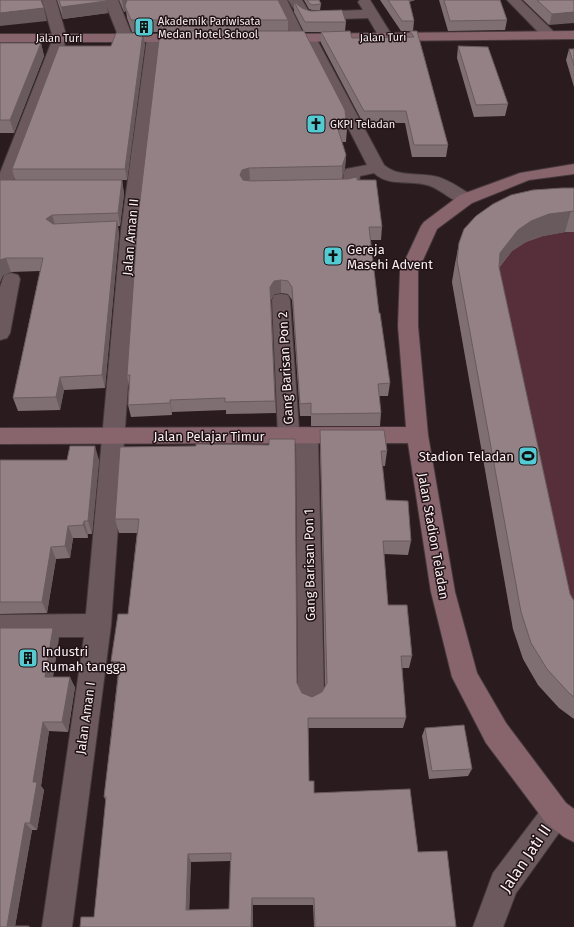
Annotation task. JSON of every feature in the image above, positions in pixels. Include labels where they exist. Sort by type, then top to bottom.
[{"type":"street","points":[[7,187],[60,38],[49,0]]},
{"type":"street","points":[[111,0],[126,38]]},
{"type":"street","points":[[280,0],[304,38],[377,168],[383,174],[391,177],[433,181],[466,199]]},
{"type":"street","points":[[295,0],[303,13],[310,16],[372,14]]},
{"type":"street","points":[[364,0],[386,37]]},
{"type":"street","points":[[514,0],[549,35]]},
{"type":"street","name":"Jalan Turi","points":[[261,38],[574,35]]},
{"type":"street","name":"Jalan Turi","points":[[0,38],[200,38]]},
{"type":"street","name":"Jalan Aman II","points":[[114,436],[127,187],[154,38]]},
{"type":"street","points":[[309,186],[346,185],[351,182],[352,172],[377,168]]},
{"type":"street","name":"Jalan Stadion Teladan","points":[[565,820],[496,733],[466,677],[443,592],[417,435],[408,326],[409,270],[430,226],[466,199],[526,176],[574,169]]},
{"type":"street","points":[[0,333],[11,279]]},
{"type":"street","name":"Gang Barisan Pon 2","points":[[281,300],[298,436]]},
{"type":"street","name":"Jalan Pelajar Timur","points":[[0,436],[417,435]]},
{"type":"street","name":"Jalan Aman I","points":[[56,927],[98,625],[114,436]]},
{"type":"street","name":"Gang Barisan Pon 1","points":[[298,436],[311,694]]},
{"type":"street","points":[[0,626],[98,625]]},
{"type":"street","name":"Jalan Jati II","points":[[488,927],[504,884],[565,820]]},
{"type":"shaded area","name":"Stadion Teladan","points":[[574,209],[574,719],[551,699],[535,680],[523,657],[513,629],[452,282],[455,264],[460,250]]},
{"type":"building","points":[[0,0],[41,0],[44,8],[0,13]]},
{"type":"building","points":[[59,0],[105,0],[106,1],[61,7]]},
{"type":"building","points":[[127,0],[278,0],[288,20],[131,20],[125,6]]},
{"type":"building","points":[[307,0],[319,0],[321,4],[312,5]]},
{"type":"building","points":[[388,0],[409,0],[414,21],[402,21]]},
{"type":"building","points":[[444,0],[500,0],[507,20],[450,21]]},
{"type":"building","points":[[537,0],[574,0],[574,12],[552,14]]},
{"type":"building","points":[[294,2],[302,8],[310,11],[342,10],[346,22],[305,22]]},
{"type":"building","points":[[160,31],[304,31],[345,110],[347,129],[338,129],[346,155],[342,166],[249,168],[242,170],[240,175],[243,180],[250,181],[348,179],[357,177],[357,180],[376,180],[382,227],[369,227],[379,313],[390,383],[378,384],[381,413],[311,414],[311,403],[300,404],[292,287],[288,281],[281,280],[274,281],[270,287],[275,401],[225,402],[225,398],[170,400],[170,403],[128,405],[130,375],[127,375],[138,217]]},
{"type":"building","points":[[350,31],[352,38],[414,37],[410,31],[417,31],[448,145],[414,145],[406,111],[364,111],[321,32]]},
{"type":"building","points":[[116,33],[143,33],[125,169],[12,169],[59,46],[111,46]]},
{"type":"building","points":[[0,43],[41,43],[10,120],[0,120]]},
{"type":"building","points":[[458,46],[488,47],[508,104],[476,105]]},
{"type":"building","points":[[569,49],[574,49],[574,66]]},
{"type":"building","points":[[0,180],[122,180],[118,213],[52,215],[46,219],[53,224],[117,221],[102,375],[60,377],[56,397],[13,398],[43,258],[6,258],[0,260]]},
{"type":"building","points":[[574,188],[574,211],[549,214],[531,221],[518,230],[500,253],[499,267],[570,594],[574,601],[574,697],[547,669],[531,643],[521,612],[457,261],[459,243],[464,229],[476,216],[493,204],[511,195],[533,190]]},
{"type":"building","points":[[320,430],[384,430],[387,451],[381,451],[386,500],[408,501],[411,541],[383,541],[388,605],[407,605],[412,656],[401,656],[406,718],[308,718],[309,781],[314,781],[314,793],[410,789],[418,852],[447,851],[456,927],[315,927],[314,898],[252,898],[251,927],[80,927],[81,917],[94,917],[106,797],[104,797],[120,662],[111,661],[118,614],[128,614],[139,519],[115,519],[120,447],[196,446],[196,444],[269,445],[269,439],[295,439],[297,683],[302,693],[312,697],[322,692],[327,683]],"holes":[[[231,853],[229,909],[186,910],[188,854]]]},
{"type":"building","points":[[70,446],[95,446],[88,521],[84,521],[83,525],[68,526],[65,546],[51,547],[42,602],[0,602],[0,460],[67,460]]},
{"type":"building","points":[[0,628],[53,628],[45,677],[70,677],[62,722],[43,722],[33,782],[37,782],[30,823],[25,823],[7,926],[29,926],[28,927],[0,927]]},
{"type":"building","points":[[464,725],[472,769],[432,771],[425,728]]},
{"type":"place","name":"Akademik Pariwisata Medan Hotel School","points":[[144,27]]},
{"type":"place","name":"GKPI Teladan","points":[[316,124]]},
{"type":"place","name":"Gereja Masehi Advent","points":[[333,256]]},
{"type":"place","name":"Stadion Teladan","points":[[528,456]]},
{"type":"place","name":"Industri Rumah tangga","points":[[28,658]]}]
